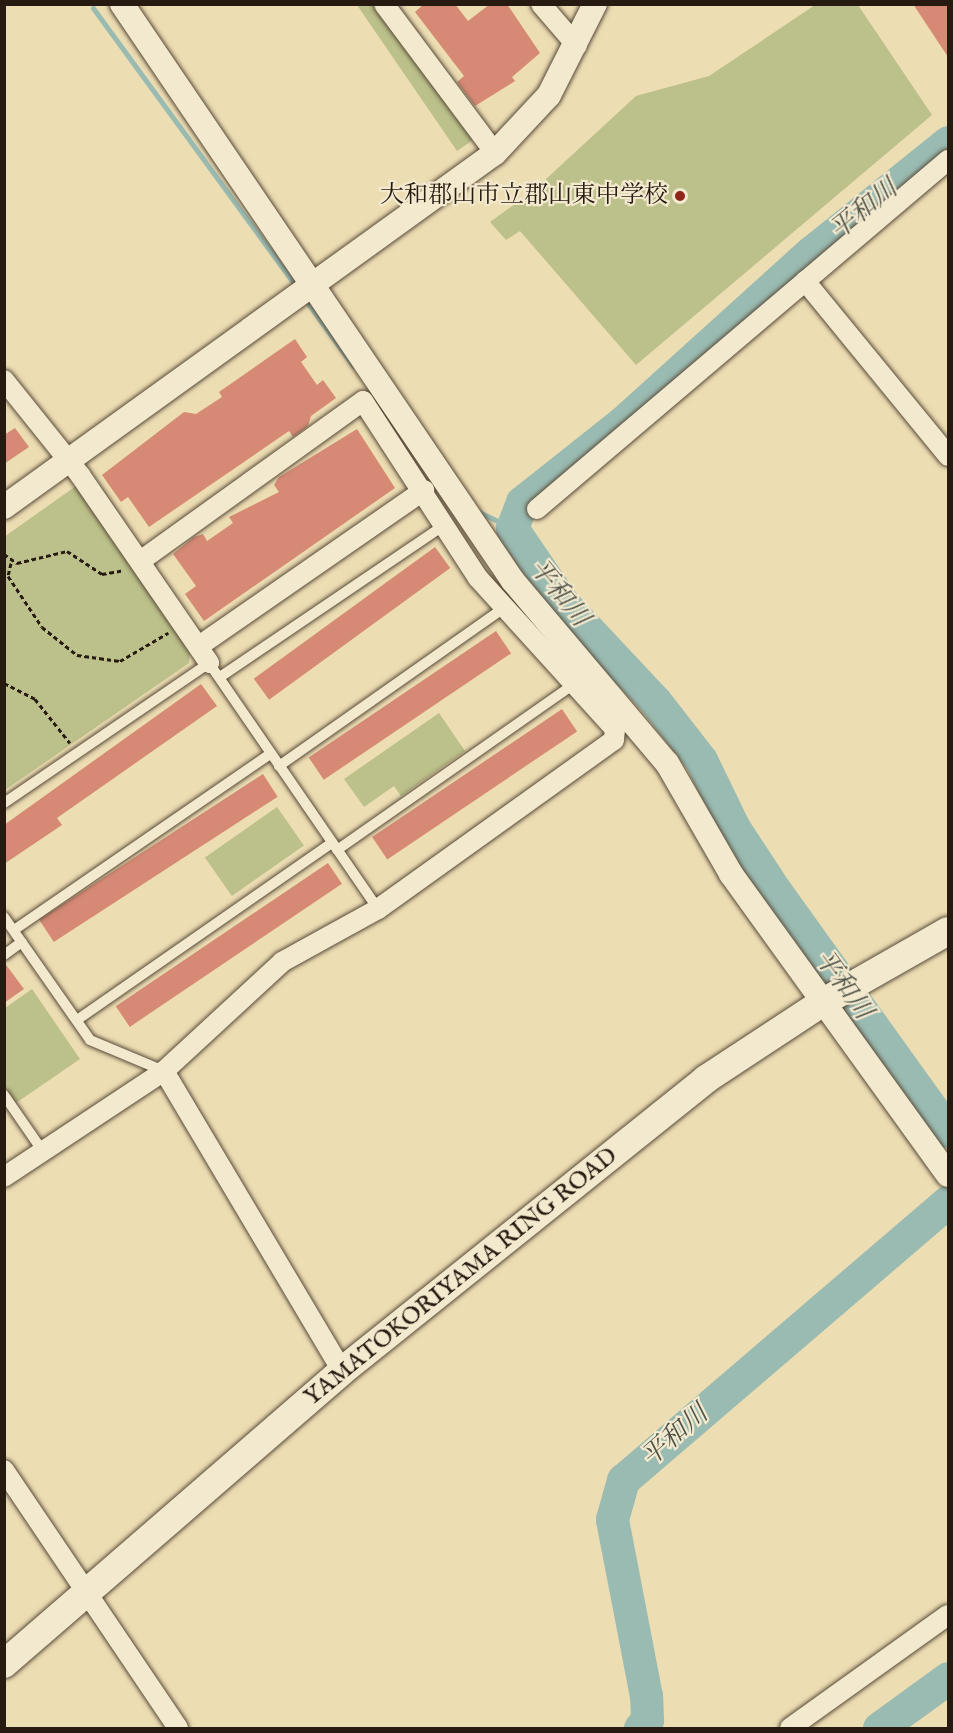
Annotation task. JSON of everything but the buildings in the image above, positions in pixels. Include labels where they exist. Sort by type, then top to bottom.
[{"type":"main road","name":"YAMATOKORIYAMA RING ROAD","points":[[4,1664],[342,1371],[706,1079],[841,992],[948,931]]},
{"type":"street","points":[[123,4],[543,620],[667,763],[721,858],[841,992],[924,1147],[948,1175]]},
{"type":"street","points":[[384,4],[495,153]]},
{"type":"street","points":[[541,4],[577,46]]},
{"type":"street","points":[[4,507],[495,153],[549,95],[577,46],[595,4]]},
{"type":"street","points":[[537,509],[948,160]]},
{"type":"street","points":[[805,281],[948,456]]},
{"type":"street","points":[[4,380],[69,460],[209,662],[424,490]]},
{"type":"street","points":[[4,1177],[164,1071],[282,962],[378,909],[614,740],[615,729],[478,578],[424,490],[363,401],[140,561]]},
{"type":"street","points":[[164,1071],[342,1371]]},
{"type":"street","points":[[4,1470],[84,1595],[178,1728]]},
{"type":"street","points":[[790,1728],[948,1615]]},
{"type":"lane","points":[[4,803],[209,662],[446,524]]},
{"type":"lane","points":[[279,766],[504,608]]},
{"type":"lane","points":[[209,662],[378,909]]},
{"type":"lane","points":[[76,1020],[574,684]]},
{"type":"lane","points":[[14,930],[270,754]]},
{"type":"lane","points":[[4,917],[90,1040],[164,1071]]},
{"type":"lane","points":[[4,955],[22,942]]},
{"type":"lane","points":[[4,1095],[42,1150]]},
{"type":"path","points":[[11,563],[67,551],[113,576],[140,561]]},
{"type":"path","points":[[4,554],[11,563]]},
{"type":"path","points":[[11,563],[8,576],[47,633],[92,661],[130,658],[183,622]]},
{"type":"path","points":[[4,683],[35,699],[69,743]]},
{"type":"green space","points":[[357,5],[375,5],[473,140],[457,151]]},
{"type":"green space","name":"大和郡山市立郡山東中学校","points":[[815,5],[858,5],[932,115],[636,365],[520,231],[506,240],[490,222],[533,191],[636,96],[709,76]]},
{"type":"green space","points":[[76,486],[190,648],[189,663],[5,790],[4,537]]},
{"type":"green space","points":[[439,713],[465,751],[401,796],[394,786],[364,807],[344,779]]},
{"type":"green space","points":[[277,807],[304,846],[232,896],[205,857]]},
{"type":"green space","points":[[32,989],[80,1059],[16,1103],[5,1087],[5,1008]]},
{"type":"waterway","points":[[93,8],[297,288]]},
{"type":"waterway","name":"平和川","points":[[948,142],[811,252],[623,422],[522,502],[512,528],[563,603],[655,701],[701,760],[734,828],[774,889],[948,1131]]},
{"type":"waterway","points":[[304,298],[353,366]]},
{"type":"waterway","points":[[477,511],[512,528]]},
{"type":"waterway","name":"平和川","points":[[640,1728],[647,1720],[646,1696],[612,1519],[623,1480],[948,1201]]},
{"type":"waterway","points":[[879,1728],[948,1678]]},
{"type":"place","name":"大和郡山市立郡山東中学校","points":[[680,196]]}]
